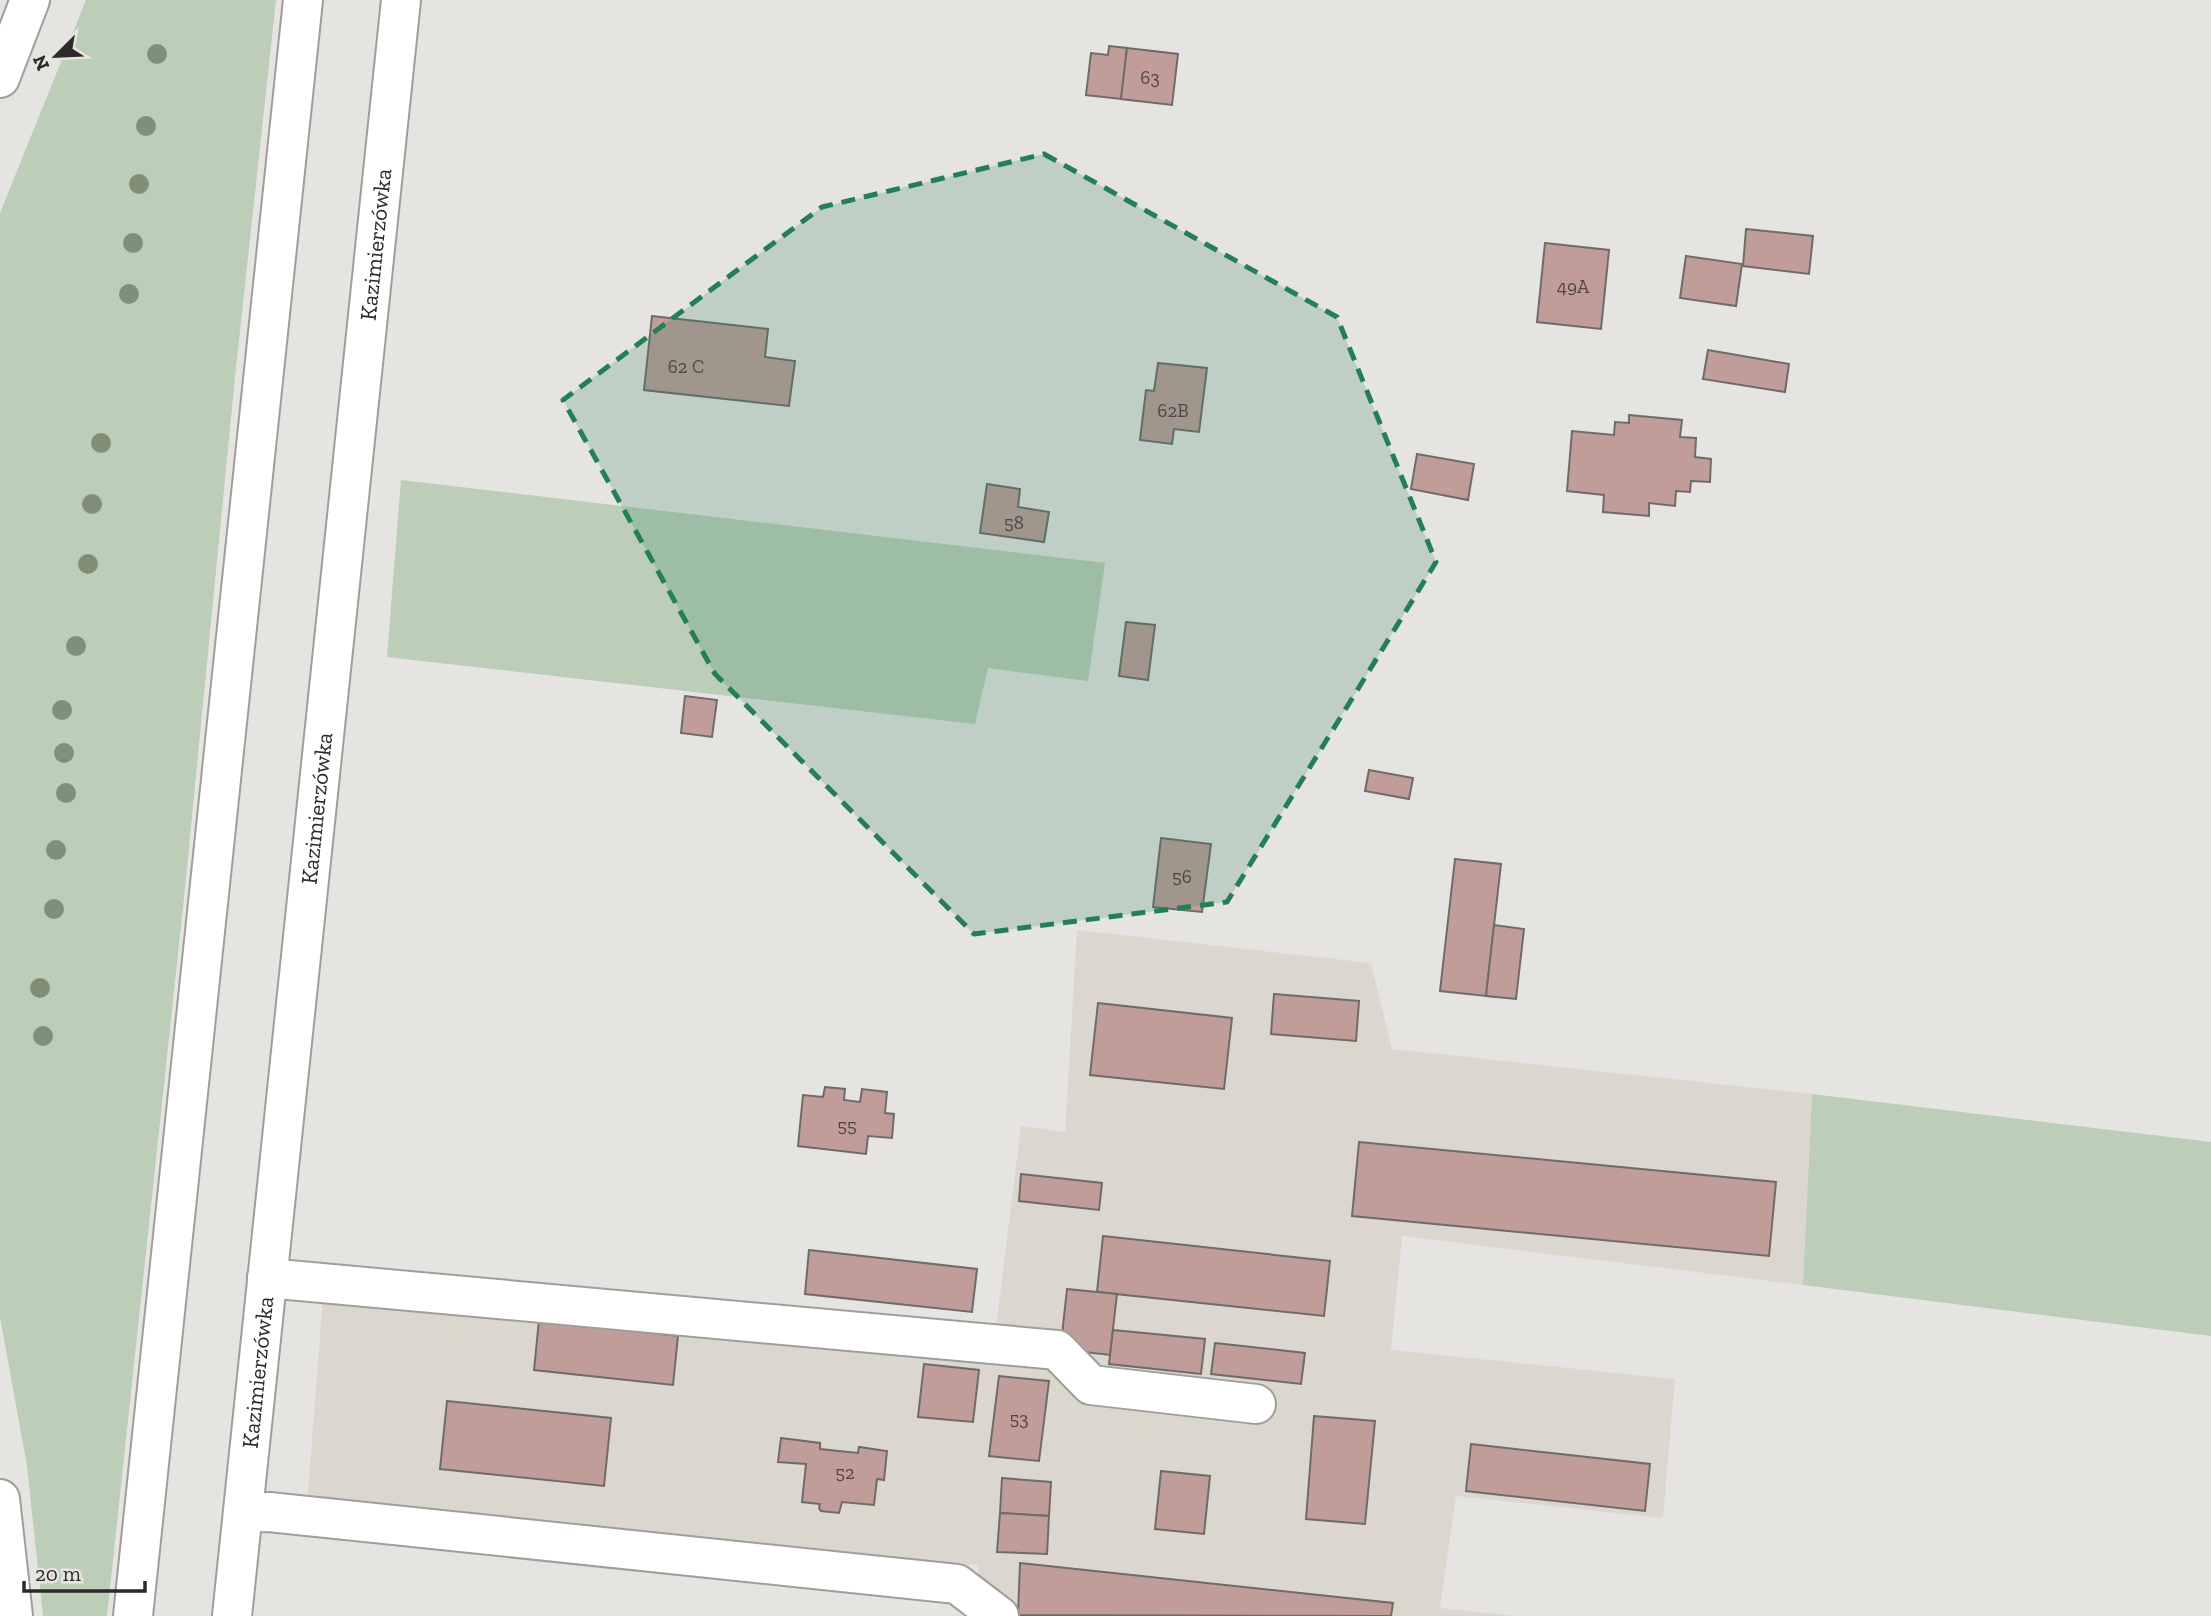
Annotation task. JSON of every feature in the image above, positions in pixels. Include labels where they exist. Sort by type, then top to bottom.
[{"type":"main road","points":[[0,78],[30,0]]},
{"type":"main road","points":[[133,1616],[303,0]]},
{"type":"main road","name":"Kazimierzówka","points":[[232,1616],[401,0]]},
{"type":"main road","points":[[267,1278],[1057,1350],[1091,1385],[1256,1404]]},
{"type":"main road","points":[[0,1499],[13,1616]]},
{"type":"main road","points":[[243,1513],[269,1512],[957,1584],[999,1616]]},
{"type":"highlighted area","points":[[1044,154],[1337,317],[1436,562],[1227,902],[974,934],[715,674],[563,400],[822,207]]},
{"type":"shaded area","points":[[1077,930],[1371,963],[1392,1049],[1812,1094],[1803,1285],[1402,1236],[1391,1350],[1675,1379],[1663,1518],[1456,1496],[1440,1608],[1517,1616],[973,1616],[979,1565],[753,1546],[305,1531],[323,1297],[992,1359],[1021,1126],[1065,1132]]},
{"type":"green space","points":[[86,0],[276,0],[107,1616],[43,1616],[27,1466],[0,1317],[0,213]]},
{"type":"green space","points":[[401,480],[1105,563],[1088,681],[988,668],[975,724],[387,657]]},
{"type":"green space","points":[[1812,1094],[2211,1142],[2211,1336],[1803,1285]]},
{"type":"building","points":[[1109,46],[1127,48],[1121,99],[1086,95],[1091,53],[1108,55]]},
{"type":"building","points":[[1127,48],[1178,54],[1172,105],[1121,99]]},
{"type":"building","points":[[1746,229],[1813,236],[1809,274],[1743,266]]},
{"type":"building","points":[[1545,243],[1609,250],[1601,329],[1537,322]]},
{"type":"building","points":[[1686,256],[1742,264],[1736,306],[1680,298]]},
{"type":"building","points":[[652,316],[768,329],[765,357],[795,361],[789,406],[644,390]]},
{"type":"building","points":[[1708,350],[1789,364],[1785,392],[1703,379]]},
{"type":"building","points":[[1158,363],[1207,368],[1199,432],[1174,429],[1172,444],[1140,440],[1146,390],[1154,391]]},
{"type":"building","points":[[1629,415],[1682,420],[1680,437],[1696,438],[1695,457],[1711,459],[1710,482],[1691,481],[1690,492],[1676,491],[1675,506],[1649,503],[1649,516],[1603,512],[1604,495],[1567,491],[1572,431],[1614,435],[1615,422],[1629,423]]},
{"type":"building","points":[[1417,454],[1474,464],[1468,500],[1411,489]]},
{"type":"building","points":[[987,484],[1020,489],[1018,507],[1049,512],[1044,542],[980,533]]},
{"type":"building","points":[[1126,622],[1155,625],[1148,680],[1119,676]]},
{"type":"building","points":[[685,696],[717,700],[712,737],[681,733]]},
{"type":"building","points":[[1369,770],[1413,778],[1409,799],[1365,791]]},
{"type":"building","points":[[1161,838],[1211,844],[1202,912],[1153,907]]},
{"type":"building","points":[[1455,859],[1501,864],[1486,996],[1440,991]]},
{"type":"building","points":[[1494,925],[1524,929],[1516,999],[1486,996]]},
{"type":"building","points":[[1274,994],[1359,1001],[1356,1041],[1271,1034]]},
{"type":"building","points":[[1098,1003],[1232,1018],[1224,1089],[1090,1075]]},
{"type":"building","points":[[825,1087],[845,1089],[844,1100],[860,1102],[862,1089],[887,1092],[885,1113],[894,1114],[892,1138],[868,1136],[866,1154],[798,1146],[803,1095],[823,1097]]},
{"type":"building","points":[[1359,1142],[1776,1182],[1769,1256],[1352,1216]]},
{"type":"building","points":[[1021,1174],[1102,1183],[1099,1210],[1019,1201]]},
{"type":"building","points":[[1103,1236],[1330,1261],[1324,1316],[1097,1292]]},
{"type":"building","points":[[809,1250],[977,1269],[972,1312],[805,1294]]},
{"type":"building","points":[[1067,1289],[1117,1294],[1110,1355],[1067,1350],[1062,1335]]},
{"type":"building","points":[[539,1320],[678,1336],[673,1385],[534,1370]]},
{"type":"building","points":[[1113,1330],[1205,1339],[1201,1374],[1109,1364]]},
{"type":"building","points":[[1215,1343],[1305,1353],[1301,1384],[1211,1374]]},
{"type":"building","points":[[924,1364],[979,1370],[973,1422],[918,1417]]},
{"type":"building","points":[[999,1376],[1049,1381],[1039,1461],[989,1456]]},
{"type":"building","points":[[447,1401],[611,1418],[604,1486],[440,1469]]},
{"type":"building","points":[[1314,1416],[1375,1421],[1365,1524],[1306,1519]]},
{"type":"building","points":[[781,1438],[820,1443],[820,1449],[858,1453],[859,1447],[887,1451],[884,1480],[877,1479],[874,1505],[842,1502],[839,1513],[821,1511],[820,1504],[802,1502],[806,1464],[778,1462]]},
{"type":"building","points":[[1471,1444],[1650,1464],[1645,1511],[1466,1491]]},
{"type":"building","points":[[1161,1471],[1210,1476],[1204,1534],[1155,1529]]},
{"type":"building","points":[[1002,1478],[1051,1482],[1049,1516],[1000,1513]]},
{"type":"building","points":[[1000,1513],[1049,1516],[1047,1554],[997,1552]]},
{"type":"building","points":[[1020,1563],[1393,1603],[1391,1616],[1018,1615]]}]
